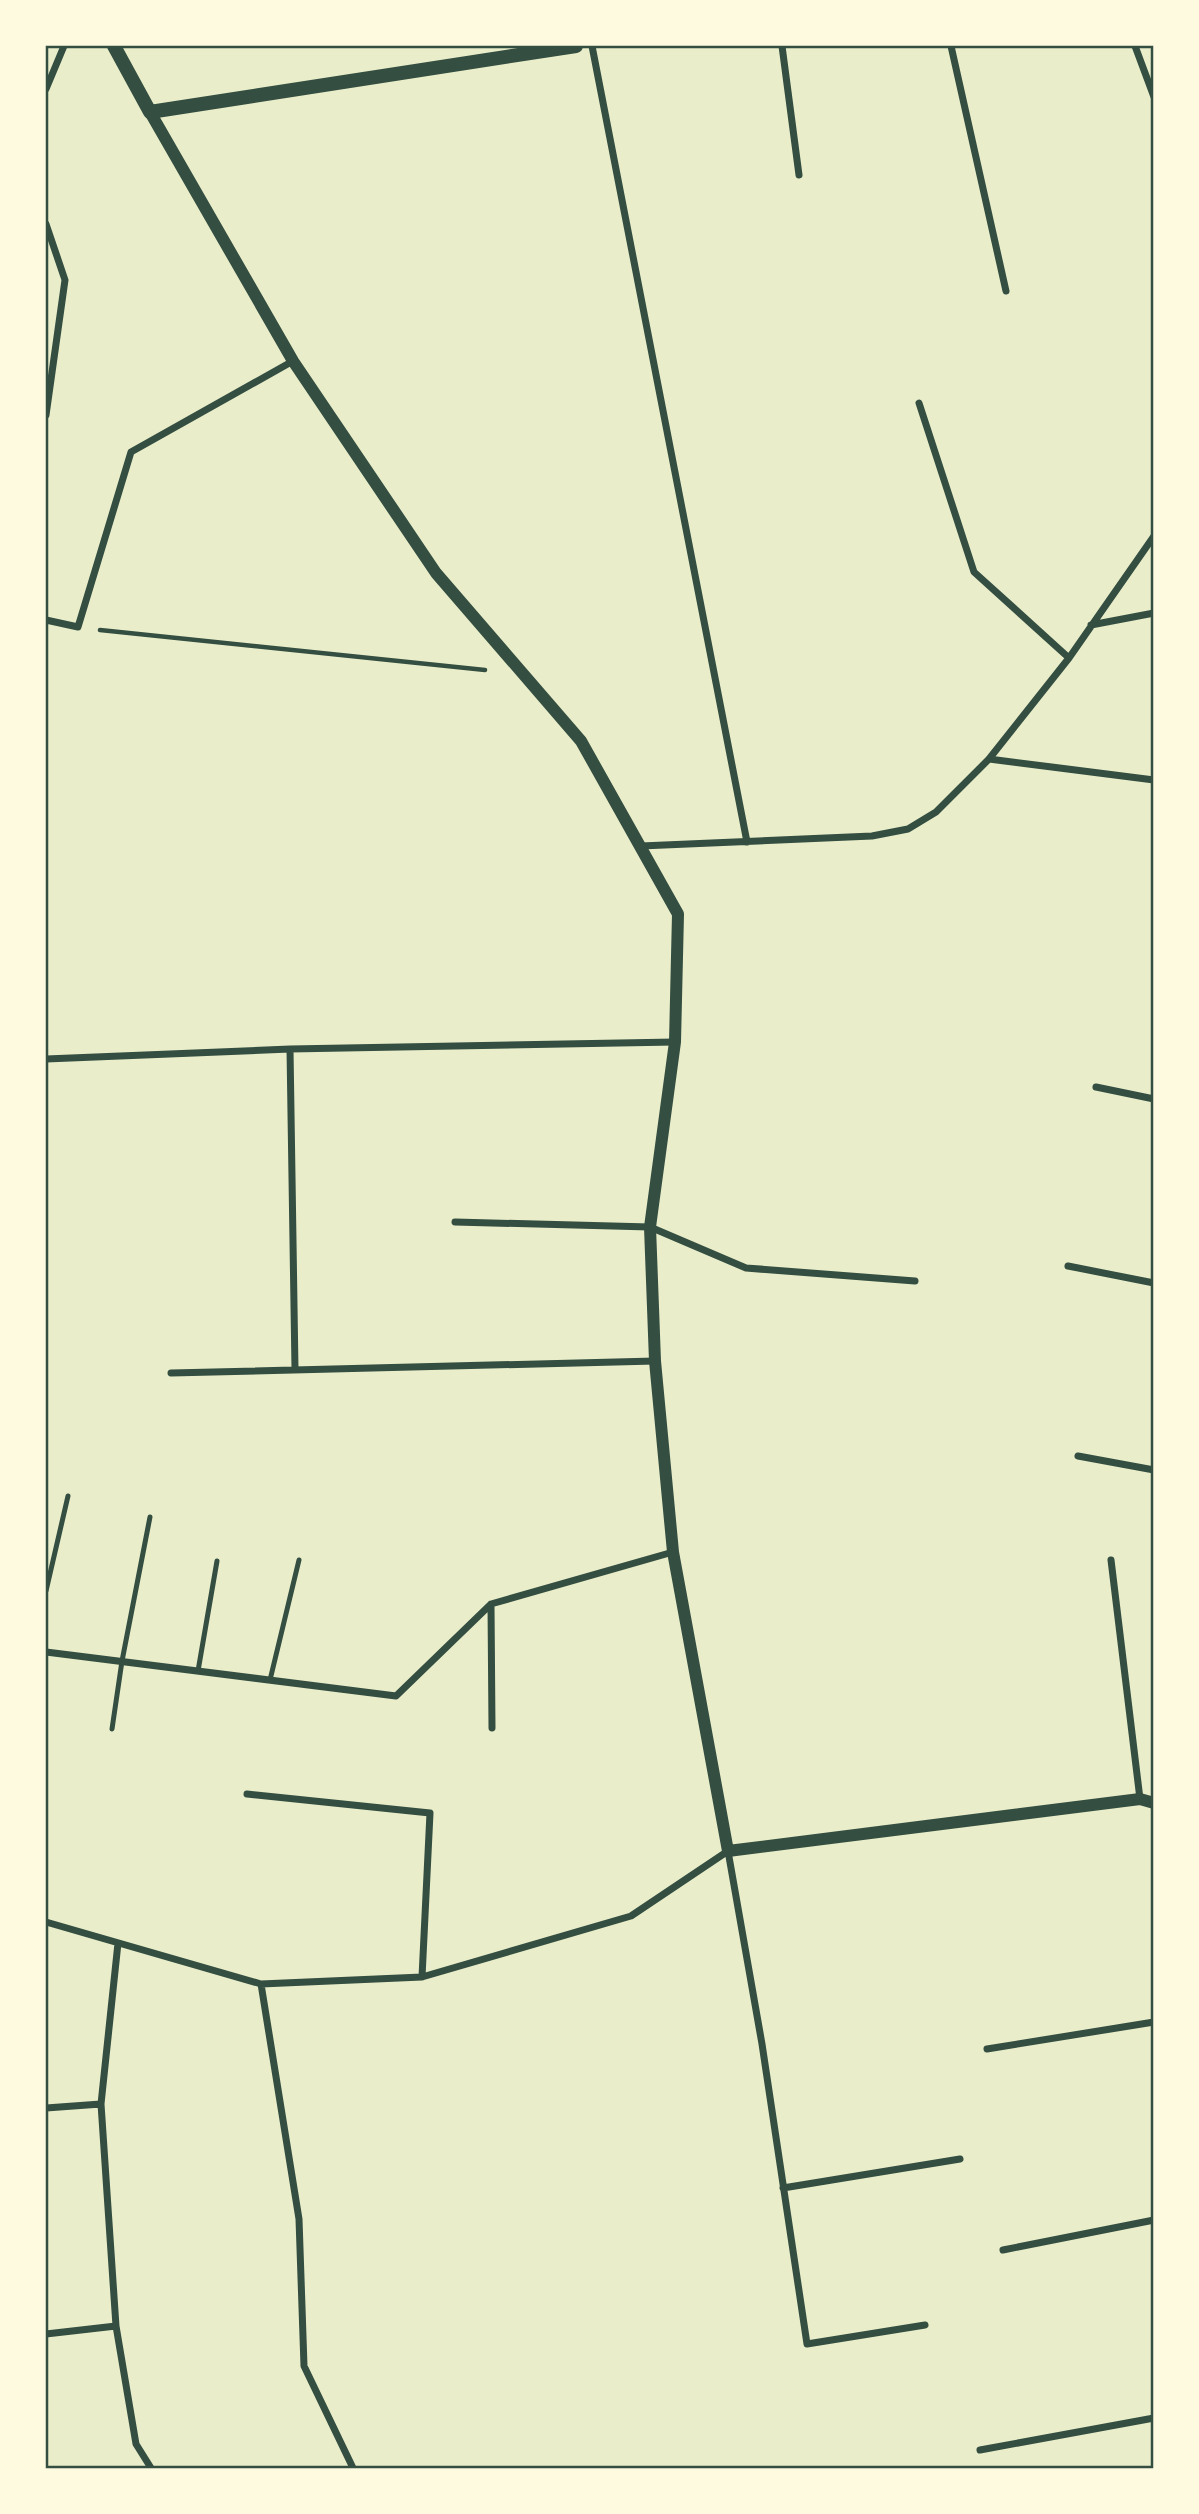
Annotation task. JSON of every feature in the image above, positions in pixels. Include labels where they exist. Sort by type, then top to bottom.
[{"type":"main road","points":[[114,46],[150,112],[494,52],[576,46]]},
{"type":"street","points":[[46,89],[64,46]]},
{"type":"street","points":[[592,46],[747,842]]},
{"type":"street","points":[[782,46],[799,175]]},
{"type":"street","points":[[951,46],[1006,291]]},
{"type":"street","points":[[1135,46],[1153,97]]},
{"type":"street","points":[[150,112],[293,361],[436,573],[581,741],[678,914],[675,1042],[650,1227],[655,1361],[673,1552],[762,2043],[807,2344],[925,2325]]},
{"type":"street","points":[[46,224],[65,280],[46,415]]},
{"type":"street","points":[[46,620],[78,627],[131,452],[293,361]]},
{"type":"street","points":[[919,403],[974,572],[1069,658]]},
{"type":"street","points":[[641,846],[872,836],[908,829],[936,812],[989,758],[1069,658],[1153,536]]},
{"type":"street","points":[[1091,625],[1153,613]]},
{"type":"street","points":[[989,758],[1153,780]]},
{"type":"street","points":[[46,1059],[290,1049],[675,1042]]},
{"type":"street","points":[[290,1049],[295,1370]]},
{"type":"street","points":[[1096,1087],[1153,1099]]},
{"type":"street","points":[[455,1222],[650,1227],[746,1268],[915,1280]]},
{"type":"street","points":[[1068,1266],[1153,1283]]},
{"type":"street","points":[[171,1373],[655,1361]]},
{"type":"street","points":[[1079,1456],[1153,1470]]},
{"type":"street","points":[[46,1652],[396,1696],[491,1604],[673,1552]]},
{"type":"street","points":[[1111,1560],[1140,1799]]},
{"type":"street","points":[[491,1604],[492,1728]]},
{"type":"street","points":[[247,1794],[430,1813],[422,1977]]},
{"type":"street","points":[[46,1922],[261,1984],[422,1977],[631,1916],[728,1851],[1140,1799],[1153,1802]]},
{"type":"street","points":[[118,1942],[101,2104],[116,2326],[136,2444],[150,2469]]},
{"type":"street","points":[[261,1984],[299,2219],[304,2365],[353,2469]]},
{"type":"street","points":[[987,2049],[1153,2022]]},
{"type":"street","points":[[46,2108],[101,2104]]},
{"type":"street","points":[[783,2188],[960,2159]]},
{"type":"street","points":[[1003,2250],[1153,2220]]},
{"type":"street","points":[[46,2334],[116,2326]]},
{"type":"street","points":[[980,2450],[1153,2418]]},
{"type":"lane","points":[[46,1591],[68,1496]]},
{"type":"lane","points":[[113,1729],[121,1661],[150,1517]]},
{"type":"lane","points":[[270,1680],[299,1560]]},
{"type":"lane","points":[[198,1671],[218,1561]]},
{"type":"path","points":[[78,627],[524,674]]}]
